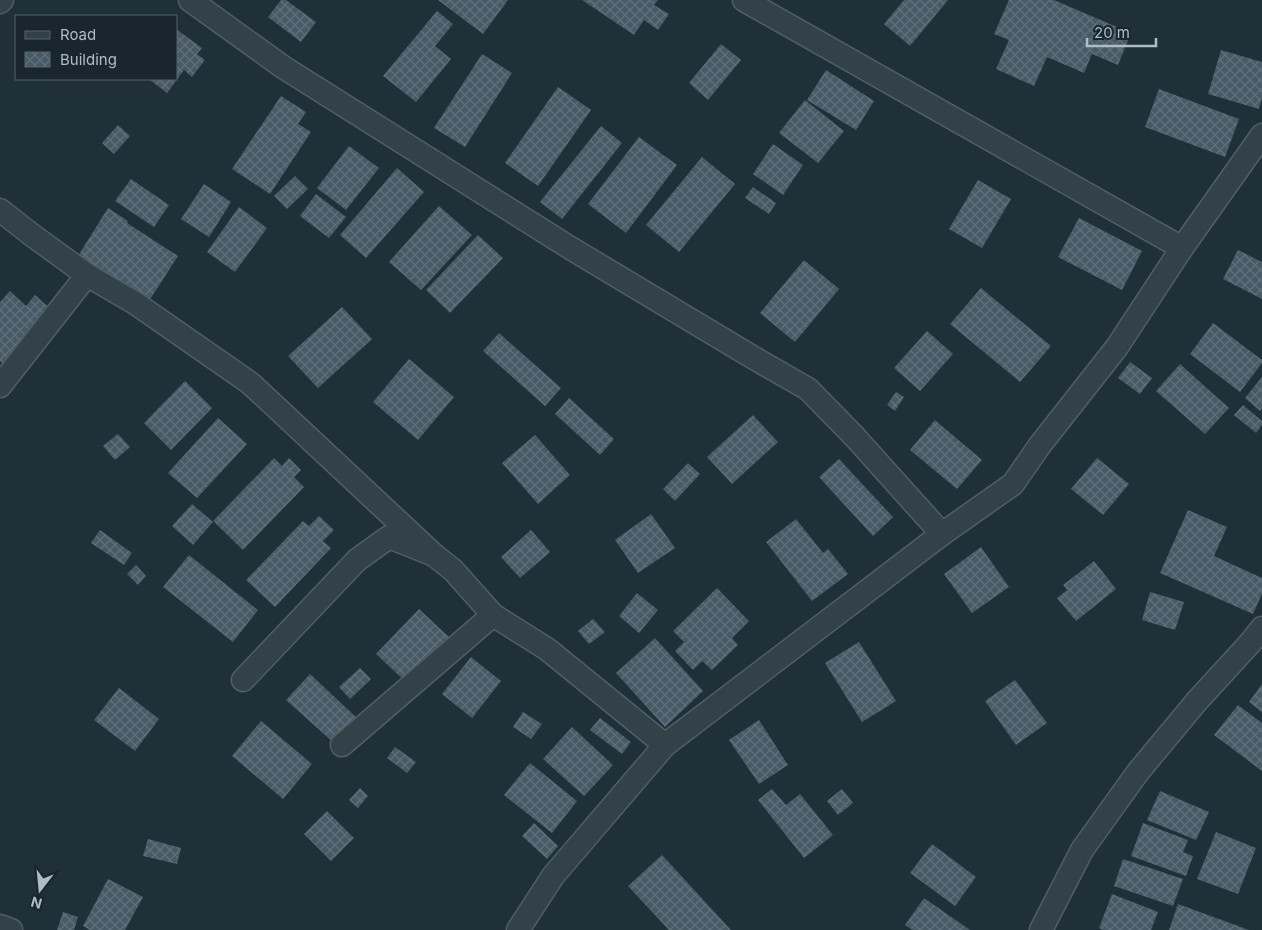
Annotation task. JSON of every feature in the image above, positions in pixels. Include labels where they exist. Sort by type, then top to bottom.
[{"type":"street","points":[[190,0],[283,67],[564,244],[808,389],[854,436],[942,534]]},
{"type":"street","points":[[744,0],[1182,248]]},
{"type":"street","points":[[518,930],[553,876],[665,746],[942,534],[1013,484],[1040,445],[1117,347],[1182,248],[1262,135]]},
{"type":"street","points":[[0,210],[87,276],[135,303],[250,383],[434,555],[453,570],[493,615],[547,649],[665,746]]},
{"type":"street","points":[[0,386],[87,276]]},
{"type":"street","points":[[243,680],[357,560],[389,537],[434,555]]},
{"type":"street","points":[[342,745],[493,615]]},
{"type":"street","points":[[1041,930],[1082,850],[1138,772],[1197,701],[1262,628]]},
{"type":"street","points":[[0,926],[11,930]]},
{"type":"building","points":[[281,0],[286,0],[316,22],[301,42],[268,17]]},
{"type":"building","points":[[438,0],[508,0],[483,34]]},
{"type":"building","points":[[582,0],[658,0],[654,5],[669,14],[658,30],[644,20],[634,35]]},
{"type":"building","points":[[904,0],[948,0],[910,46],[884,24]]},
{"type":"building","points":[[1009,0],[1054,0],[1131,33],[1118,65],[1092,54],[1084,73],[1047,57],[1034,86],[996,69],[1009,40],[994,34]]},
{"type":"building","points":[[437,11],[453,24],[435,46],[451,59],[416,102],[383,76]]},
{"type":"building","points":[[178,30],[202,48],[197,54],[205,60],[192,77],[184,70],[178,78]]},
{"type":"building","points":[[721,44],[741,60],[708,100],[689,83]]},
{"type":"building","points":[[1221,50],[1262,62],[1262,97],[1259,109],[1208,94]]},
{"type":"building","points":[[482,54],[512,73],[465,147],[434,128]]},
{"type":"building","points":[[826,70],[874,101],[856,130],[807,100]]},
{"type":"building","points":[[150,80],[177,80],[167,93]]},
{"type":"building","points":[[558,87],[591,110],[538,186],[505,163]]},
{"type":"building","points":[[1159,89],[1239,119],[1225,157],[1145,127]]},
{"type":"building","points":[[281,96],[306,112],[298,124],[311,132],[270,194],[232,169]]},
{"type":"building","points":[[805,100],[844,131],[818,163],[779,133]]},
{"type":"building","points":[[118,125],[130,136],[114,154],[102,143]]},
{"type":"building","points":[[601,126],[622,143],[562,219],[540,202]]},
{"type":"building","points":[[639,137],[677,165],[626,233],[588,204]]},
{"type":"building","points":[[773,144],[803,165],[783,195],[753,174]]},
{"type":"building","points":[[349,146],[379,168],[346,210],[317,188]]},
{"type":"building","points":[[702,157],[735,184],[679,252],[646,225]]},
{"type":"building","points":[[397,168],[424,192],[366,258],[340,235]]},
{"type":"building","points":[[295,176],[308,189],[287,209],[274,196]]},
{"type":"building","points":[[131,179],[169,205],[154,227],[115,201]]},
{"type":"building","points":[[978,180],[1011,199],[982,248],[949,229]]},
{"type":"building","points":[[204,184],[231,202],[209,237],[181,219]]},
{"type":"building","points":[[753,187],[776,203],[769,214],[745,198]]},
{"type":"building","points":[[316,194],[346,217],[329,238],[300,216]]},
{"type":"building","points":[[439,206],[472,235],[421,290],[389,262]]},
{"type":"building","points":[[239,207],[267,228],[235,272],[207,252]]},
{"type":"building","points":[[108,208],[128,221],[127,223],[178,256],[149,301],[78,256]]},
{"type":"building","points":[[1079,218],[1142,251],[1122,290],[1058,257]]},
{"type":"building","points":[[478,235],[503,258],[450,313],[426,290]]},
{"type":"building","points":[[1238,250],[1262,262],[1262,299],[1223,279]]},
{"type":"building","points":[[804,260],[839,289],[795,342],[760,313]]},
{"type":"building","points":[[981,288],[1051,346],[1020,382],[950,324]]},
{"type":"building","points":[[10,291],[26,306],[35,295],[55,313],[6,366],[0,361],[0,302]]},
{"type":"building","points":[[342,307],[372,339],[318,388],[288,356]]},
{"type":"building","points":[[1213,323],[1262,360],[1262,363],[1240,392],[1190,354]]},
{"type":"building","points":[[927,331],[953,354],[920,391],[894,368]]},
{"type":"building","points":[[499,333],[561,388],[545,406],[483,351]]},
{"type":"building","points":[[409,359],[454,397],[418,440],[373,402]]},
{"type":"building","points":[[1130,362],[1152,378],[1140,394],[1118,378]]},
{"type":"building","points":[[1180,364],[1229,408],[1205,434],[1156,391]]},
{"type":"building","points":[[1262,377],[1262,408],[1260,411],[1245,398]]},
{"type":"building","points":[[185,381],[212,408],[171,450],[144,423]]},
{"type":"building","points":[[896,392],[904,397],[895,411],[887,405]]},
{"type":"building","points":[[569,398],[614,439],[600,455],[555,414]]},
{"type":"building","points":[[1243,405],[1262,421],[1262,425],[1256,433],[1234,415]]},
{"type":"building","points":[[753,415],[778,442],[732,484],[707,457]]},
{"type":"building","points":[[218,418],[247,444],[197,498],[168,473]]},
{"type":"building","points":[[935,420],[982,460],[957,489],[910,450]]},
{"type":"building","points":[[118,434],[130,447],[115,460],[103,446]]},
{"type":"building","points":[[535,435],[570,475],[538,504],[502,463]]},
{"type":"building","points":[[274,458],[282,466],[289,458],[301,470],[294,477],[304,487],[243,550],[213,521]]},
{"type":"building","points":[[1097,458],[1129,484],[1103,515],[1071,489]]},
{"type":"building","points":[[839,459],[893,517],[873,536],[819,477]]},
{"type":"building","points":[[688,463],[700,474],[675,501],[663,489]]},
{"type":"building","points":[[192,504],[213,522],[193,545],[172,526]]},
{"type":"building","points":[[1188,510],[1227,527],[1214,556],[1262,578],[1262,594],[1253,614],[1160,573]]},
{"type":"building","points":[[651,514],[675,548],[638,573],[615,540]]},
{"type":"building","points":[[319,516],[334,530],[323,541],[331,548],[275,607],[246,580],[303,521],[309,526]]},
{"type":"building","points":[[796,519],[823,553],[828,549],[848,574],[812,601],[766,542]]},
{"type":"building","points":[[100,530],[132,553],[124,565],[91,543]]},
{"type":"building","points":[[531,530],[550,552],[520,578],[501,557]]},
{"type":"building","points":[[981,547],[1009,587],[972,613],[944,574]]},
{"type":"building","points":[[189,555],[258,610],[233,642],[163,587]]},
{"type":"building","points":[[1094,561],[1116,589],[1076,621],[1057,598],[1067,590],[1063,585]]},
{"type":"building","points":[[136,565],[146,576],[138,585],[127,574]]},
{"type":"building","points":[[717,588],[749,621],[732,638],[738,645],[712,670],[702,661],[693,670],[675,651],[684,642],[673,631]]},
{"type":"building","points":[[1150,592],[1184,602],[1175,630],[1142,620]]},
{"type":"building","points":[[637,593],[658,610],[639,633],[619,616]]},
{"type":"building","points":[[419,609],[450,638],[407,683],[376,654]]},
{"type":"building","points":[[593,619],[605,632],[589,644],[578,631]]},
{"type":"building","points":[[655,638],[703,691],[665,727],[616,673]]},
{"type":"building","points":[[859,642],[896,701],[862,722],[825,663]]},
{"type":"building","points":[[471,657],[501,681],[472,718],[442,694]]},
{"type":"building","points":[[360,668],[371,679],[350,699],[339,687]]},
{"type":"building","points":[[310,674],[356,717],[333,742],[286,700]]},
{"type":"building","points":[[1015,680],[1047,723],[1016,745],[985,701]]},
{"type":"building","points":[[1262,684],[1262,712],[1249,702]]},
{"type":"building","points":[[119,688],[159,719],[135,751],[94,720]]},
{"type":"building","points":[[1238,705],[1262,723],[1262,771],[1214,735]]},
{"type":"building","points":[[523,712],[542,724],[531,739],[513,727]]},
{"type":"building","points":[[600,718],[631,742],[622,754],[590,730]]},
{"type":"building","points":[[759,720],[788,765],[759,784],[729,740]]},
{"type":"building","points":[[261,721],[312,764],[283,799],[232,756]]},
{"type":"building","points":[[572,727],[613,765],[584,796],[543,759]]},
{"type":"building","points":[[395,747],[416,762],[407,773],[387,758]]},
{"type":"building","points":[[530,763],[577,801],[552,833],[504,795]]},
{"type":"building","points":[[360,788],[368,796],[358,808],[349,800]]},
{"type":"building","points":[[772,789],[786,805],[800,794],[833,835],[804,858],[758,800]]},
{"type":"building","points":[[842,789],[853,803],[838,815],[827,801]]},
{"type":"building","points":[[1160,791],[1209,812],[1196,840],[1147,820]]},
{"type":"building","points":[[327,811],[354,838],[331,861],[304,834]]},
{"type":"building","points":[[534,823],[558,846],[547,859],[522,836]]},
{"type":"building","points":[[1143,823],[1188,840],[1183,852],[1193,856],[1186,876],[1131,856]]},
{"type":"building","points":[[1216,832],[1256,848],[1238,894],[1197,879]]},
{"type":"building","points":[[148,839],[181,848],[177,864],[143,856]]},
{"type":"building","points":[[932,844],[976,877],[955,906],[910,873]]},
{"type":"building","points":[[662,855],[731,930],[669,930],[628,886]]},
{"type":"building","points":[[1123,859],[1183,879],[1173,906],[1114,886]]},
{"type":"building","points":[[108,879],[143,897],[125,930],[90,930],[83,926]]},
{"type":"building","points":[[1112,894],[1158,912],[1151,930],[1103,930],[1099,928]]},
{"type":"building","points":[[924,898],[970,930],[913,930],[905,925]]},
{"type":"building","points":[[1178,904],[1249,930],[1169,930]]},
{"type":"building","points":[[63,912],[78,917],[74,930],[57,930]]}]
